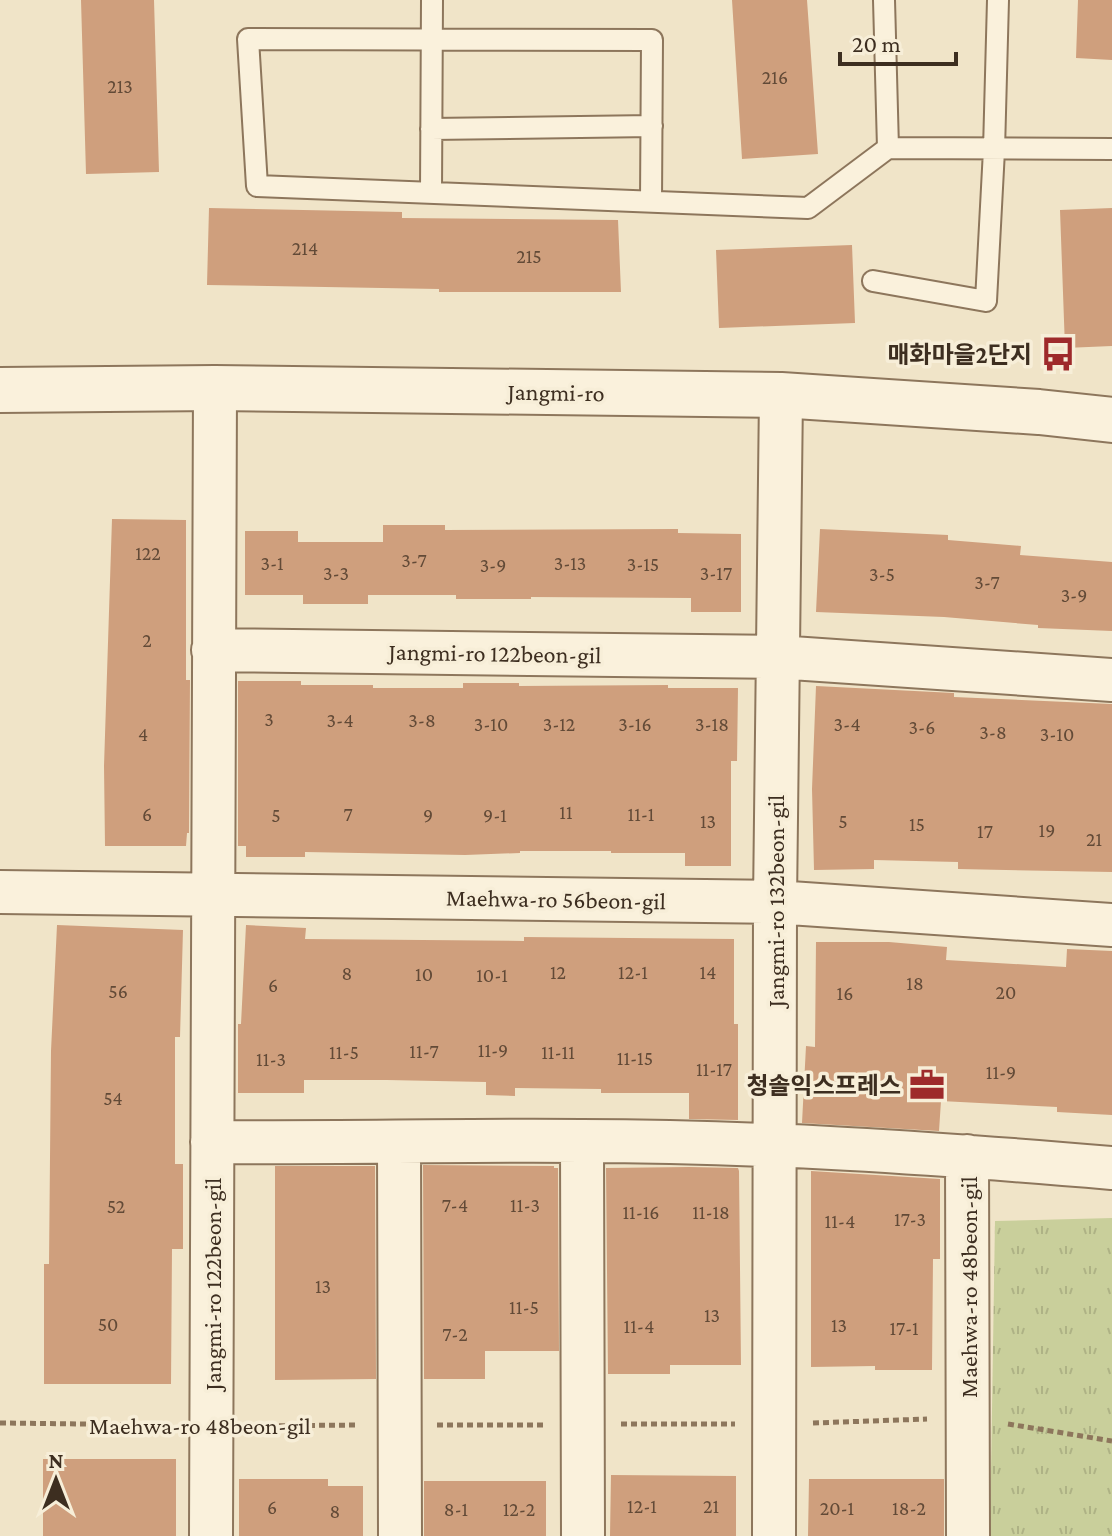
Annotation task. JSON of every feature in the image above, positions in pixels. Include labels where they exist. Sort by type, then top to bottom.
[{"type":"street","name":"Jangmi-ro","points":[[0,390],[215,388],[781,395],[1039,412],[1112,420]]},
{"type":"street","name":"Jangmi-ro 122beon-gil","points":[[211,1536],[215,388]]},
{"type":"street","name":"Jangmi-ro 132beon-gil","points":[[774,1536],[775,902],[781,395]]},
{"type":"street","name":"Jangmi-ro 122beon-gil","points":[[213,650],[777,657]]},
{"type":"street","points":[[777,657],[1112,680]]},
{"type":"street","name":"Maehwa-ro 56beon-gil","points":[[0,892],[775,902],[1112,925]]},
{"type":"street","name":"Jangmi-ro 122beon-gil","points":[[212,1142],[582,1141],[774,1146]]},
{"type":"street","points":[[582,1141],[583,1536]]},
{"type":"street","points":[[399,1143],[400,1536]]},
{"type":"street","points":[[774,1146],[967,1156],[1112,1168]]},
{"type":"street","name":"Maehwa-ro 48beon-gil","points":[[967,1156],[968,1536]]},
{"type":"lane","points":[[431,192],[432,0]]},
{"type":"lane","points":[[884,0],[888,148]]},
{"type":"lane","points":[[873,281],[986,301],[998,0]]},
{"type":"lane","points":[[651,201],[652,40],[248,39],[257,186],[808,208],[888,148],[1112,149]]},
{"type":"lane","points":[[431,129],[652,126]]},
{"type":"path","name":"Maehwa-ro 48beon-gil","points":[[0,1423],[211,1426],[775,1424],[969,1417]]},
{"type":"path","points":[[969,1417],[1112,1441]]},
{"type":"green space","points":[[1112,1218],[1112,1536],[990,1536],[995,1221]]},
{"type":"building","points":[[81,0],[154,0],[159,172],[86,174]]},
{"type":"building","points":[[732,0],[807,0],[818,154],[742,159]]},
{"type":"building","points":[[1078,0],[1112,0],[1112,60],[1076,58]]},
{"type":"building","points":[[209,208],[402,212],[402,218],[618,220],[621,292],[439,292],[439,289],[207,285]]},
{"type":"building","points":[[1112,208],[1112,346],[1065,348],[1060,210]]},
{"type":"building","points":[[852,245],[855,323],[719,328],[716,250]]},
{"type":"building","points":[[112,519],[186,520],[186,680],[190,680],[189,833],[186,846],[105,846],[104,766]]},
{"type":"building","points":[[383,525],[445,525],[445,530],[678,529],[678,533],[741,534],[741,612],[691,612],[691,598],[456,599],[456,595],[368,595],[368,604],[303,604],[303,595],[245,595],[245,531],[298,531],[298,542],[383,542]]},
{"type":"building","points":[[820,529],[948,535],[948,540],[1021,546],[1020,555],[1112,562],[1112,631],[1038,628],[1038,625],[944,617],[816,612]]},
{"type":"building","points":[[238,681],[301,681],[301,685],[373,685],[373,688],[463,688],[463,683],[519,683],[519,686],[738,688],[737,761],[731,761],[731,866],[685,866],[685,853],[611,851],[520,851],[465,855],[305,852],[305,857],[246,857],[246,846],[238,846]]},
{"type":"building","points":[[816,686],[954,693],[954,697],[1112,704],[1112,872],[958,869],[958,862],[874,860],[874,869],[814,870],[812,789]]},
{"type":"building","points":[[57,925],[183,930],[180,1037],[175,1037],[175,1164],[183,1164],[183,1249],[172,1249],[171,1384],[44,1384],[44,1264],[49,1264],[51,1051]]},
{"type":"building","points":[[246,925],[306,928],[305,939],[734,939],[738,1120],[689,1119],[689,1093],[601,1093],[601,1089],[515,1088],[515,1096],[486,1095],[486,1082],[304,1080],[304,1093],[238,1093],[238,1024],[241,1024]]},
{"type":"building","points":[[816,942],[889,942],[947,947],[946,960],[1066,967],[1067,949],[1112,951],[1112,1115],[1057,1112],[1057,1107],[941,1101],[939,1131],[802,1123],[806,1046],[815,1047]]},
{"type":"building","points":[[423,1165],[558,1168],[559,1351],[485,1351],[485,1379],[424,1379]]},
{"type":"building","points":[[275,1166],[375,1166],[376,1379],[275,1380]]},
{"type":"building","points":[[606,1168],[738,1168],[739,1171],[741,1365],[670,1365],[670,1374],[608,1374]]},
{"type":"building","points":[[811,1171],[940,1179],[940,1259],[933,1259],[932,1370],[875,1370],[875,1366],[811,1367]]},
{"type":"building","points":[[43,1459],[176,1459],[176,1536],[43,1536]]},
{"type":"building","points":[[611,1475],[736,1476],[736,1536],[610,1536]]},
{"type":"building","points":[[239,1479],[328,1479],[328,1486],[363,1486],[363,1536],[239,1536]]},
{"type":"building","points":[[809,1479],[944,1479],[944,1536],[808,1536]]},
{"type":"building","points":[[424,1481],[546,1481],[546,1536],[424,1536]]},
{"type":"place","name":"매화마을2단지","points":[[1058,354]]},
{"type":"place","name":"청솔익스프레스","points":[[927,1085]]}]
